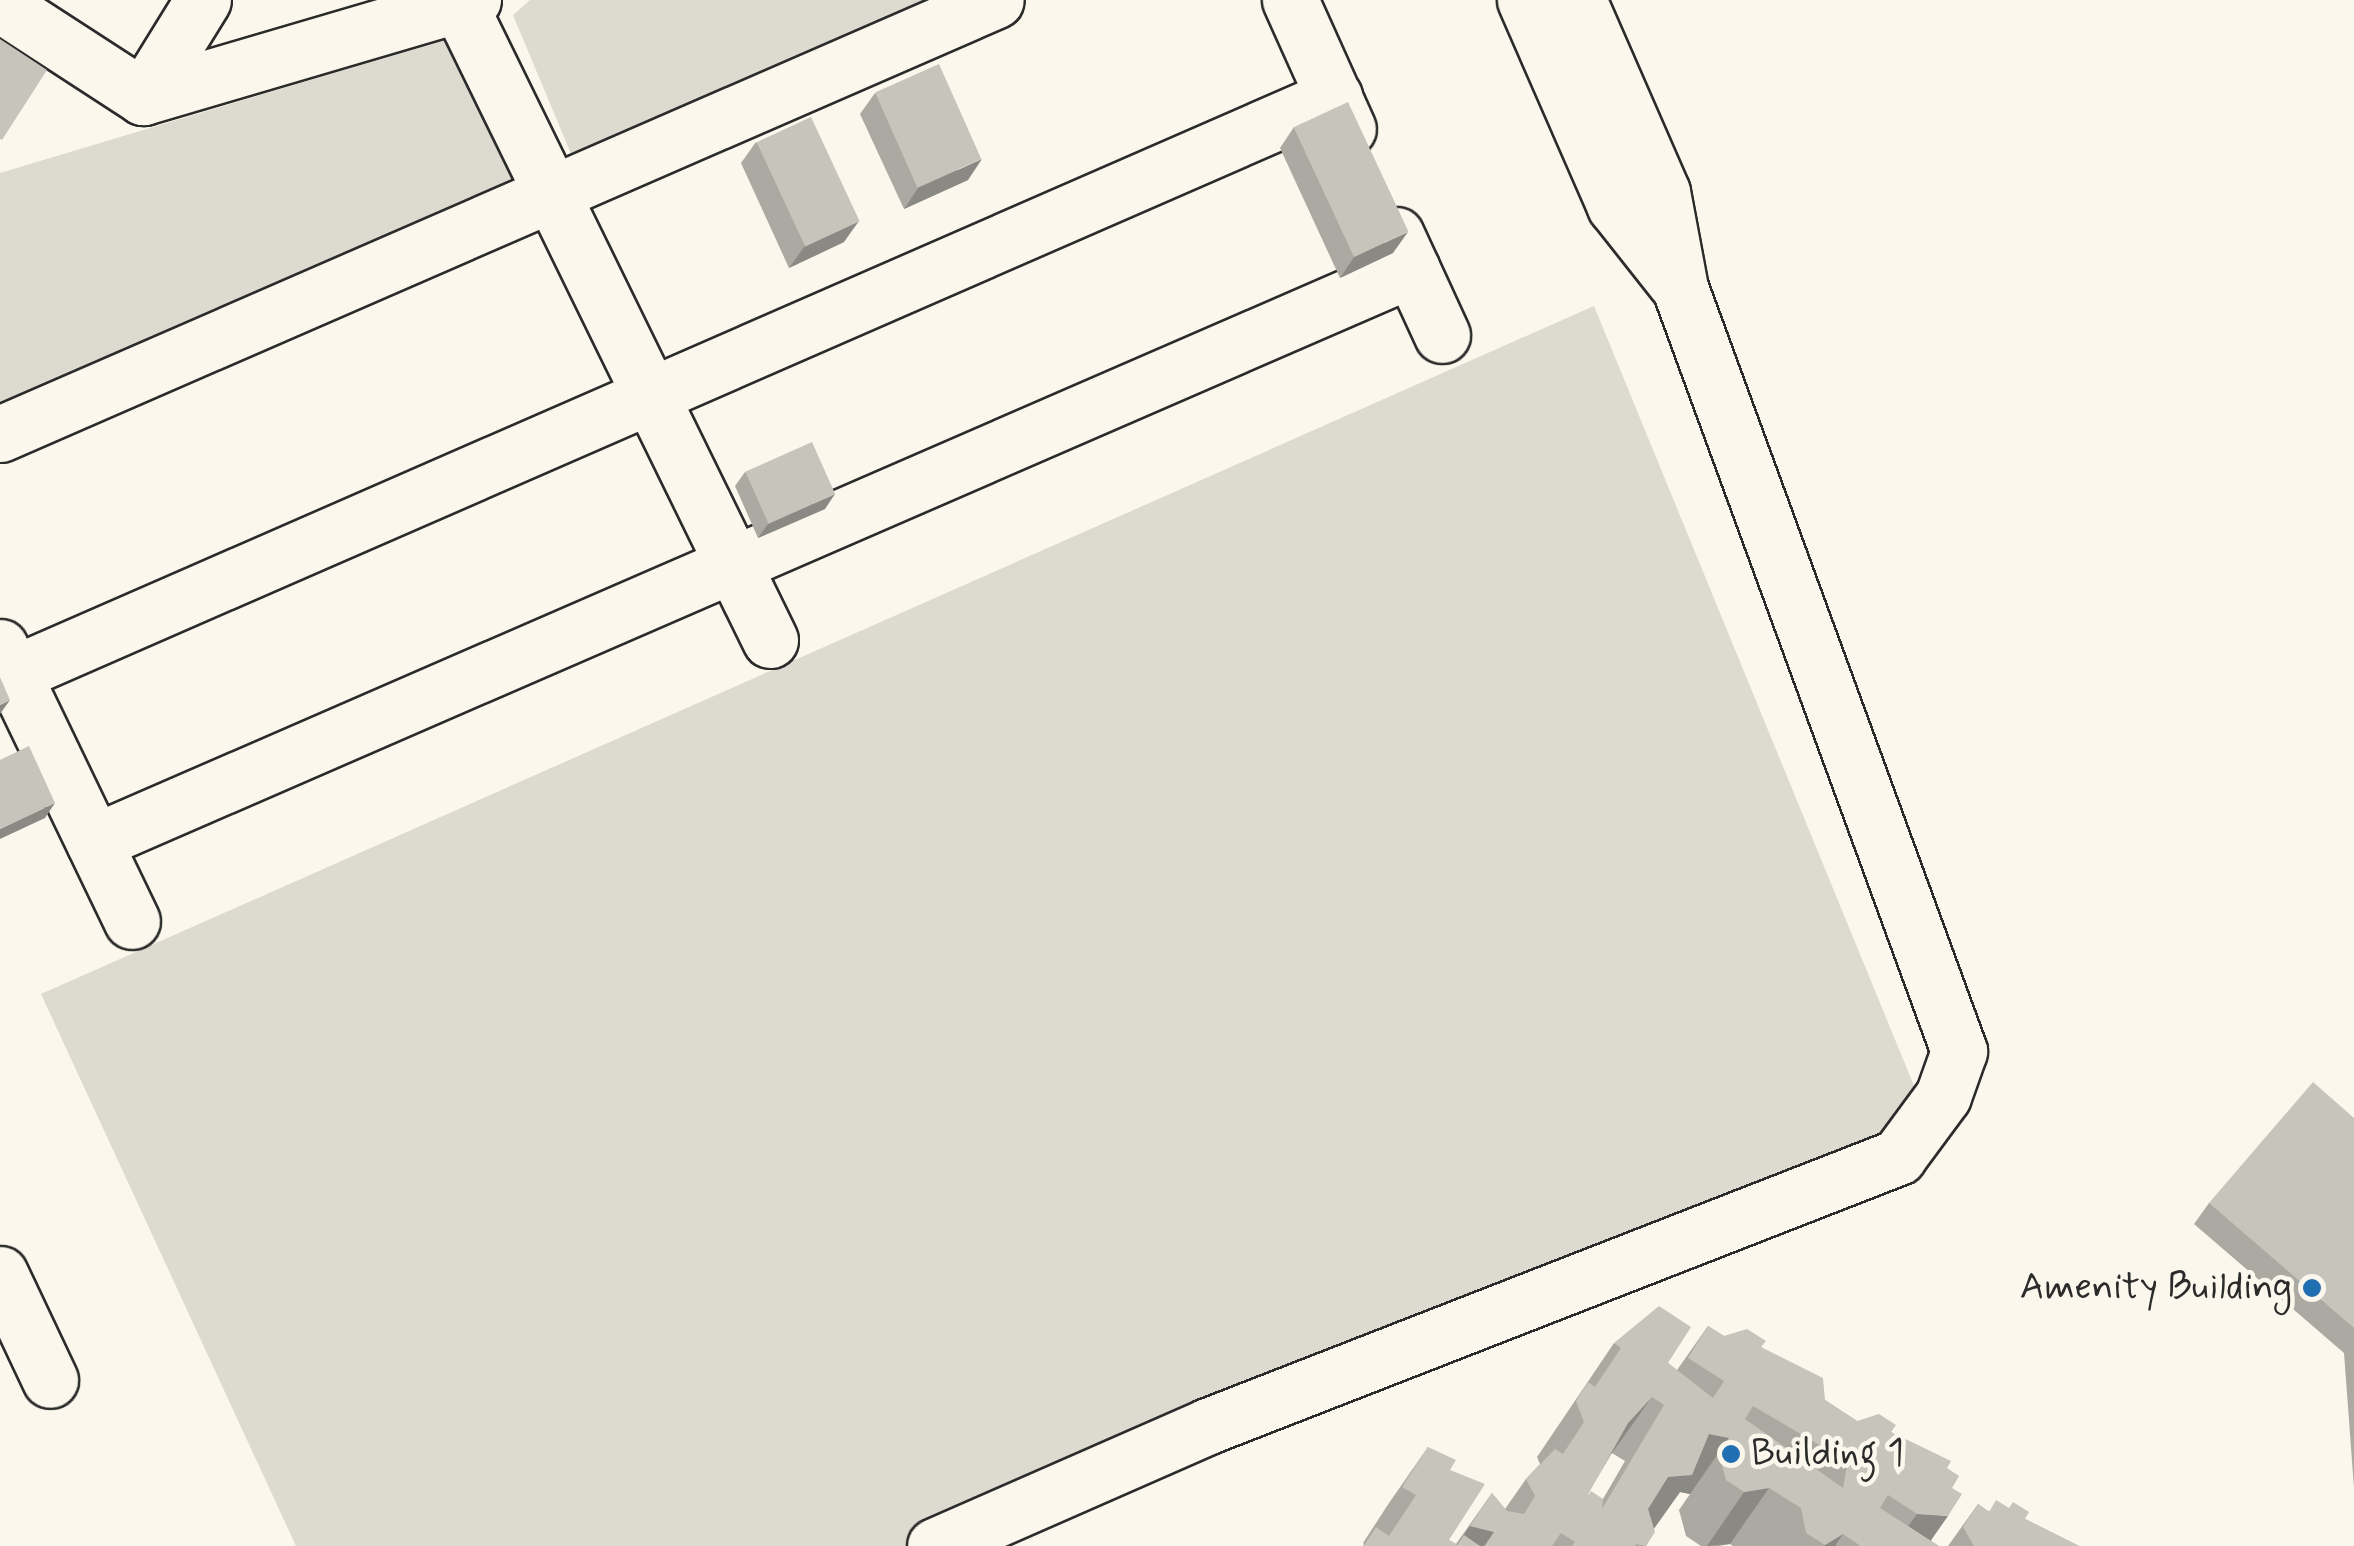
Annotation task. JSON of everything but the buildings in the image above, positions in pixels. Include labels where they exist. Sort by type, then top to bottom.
[{"type":"street","points":[[143,96],[203,0]]},
{"type":"street","points":[[0,434],[554,196],[996,0]]},
{"type":"street","points":[[1290,0],[1442,336]]},
{"type":"street","points":[[1525,0],[1616,206],[1680,288]]},
{"type":"street","points":[[936,1546],[1208,1426],[1898,1157],[1931,1119],[1958,1050],[1680,288],[1662,192],[1578,0]]},
{"type":"street","points":[[0,4],[143,96],[466,2],[554,196],[770,640]]},
{"type":"street","points":[[132,921],[7,660],[649,392],[1334,97]]},
{"type":"street","points":[[94,842],[1412,269]]},
{"type":"street","points":[[0,1274],[50,1380]]},
{"type":"shaded area","points":[[530,0],[935,0],[574,161],[513,15]]},
{"type":"shaded area","points":[[457,36],[522,184],[0,417],[0,173]]},
{"type":"shaded area","points":[[1594,306],[1926,1115],[910,1546],[296,1546],[41,994]]},
{"type":"place","name":"Amenity Building","points":[[2312,1288]]},
{"type":"place","name":"Building 1","points":[[1731,1454]]}]
